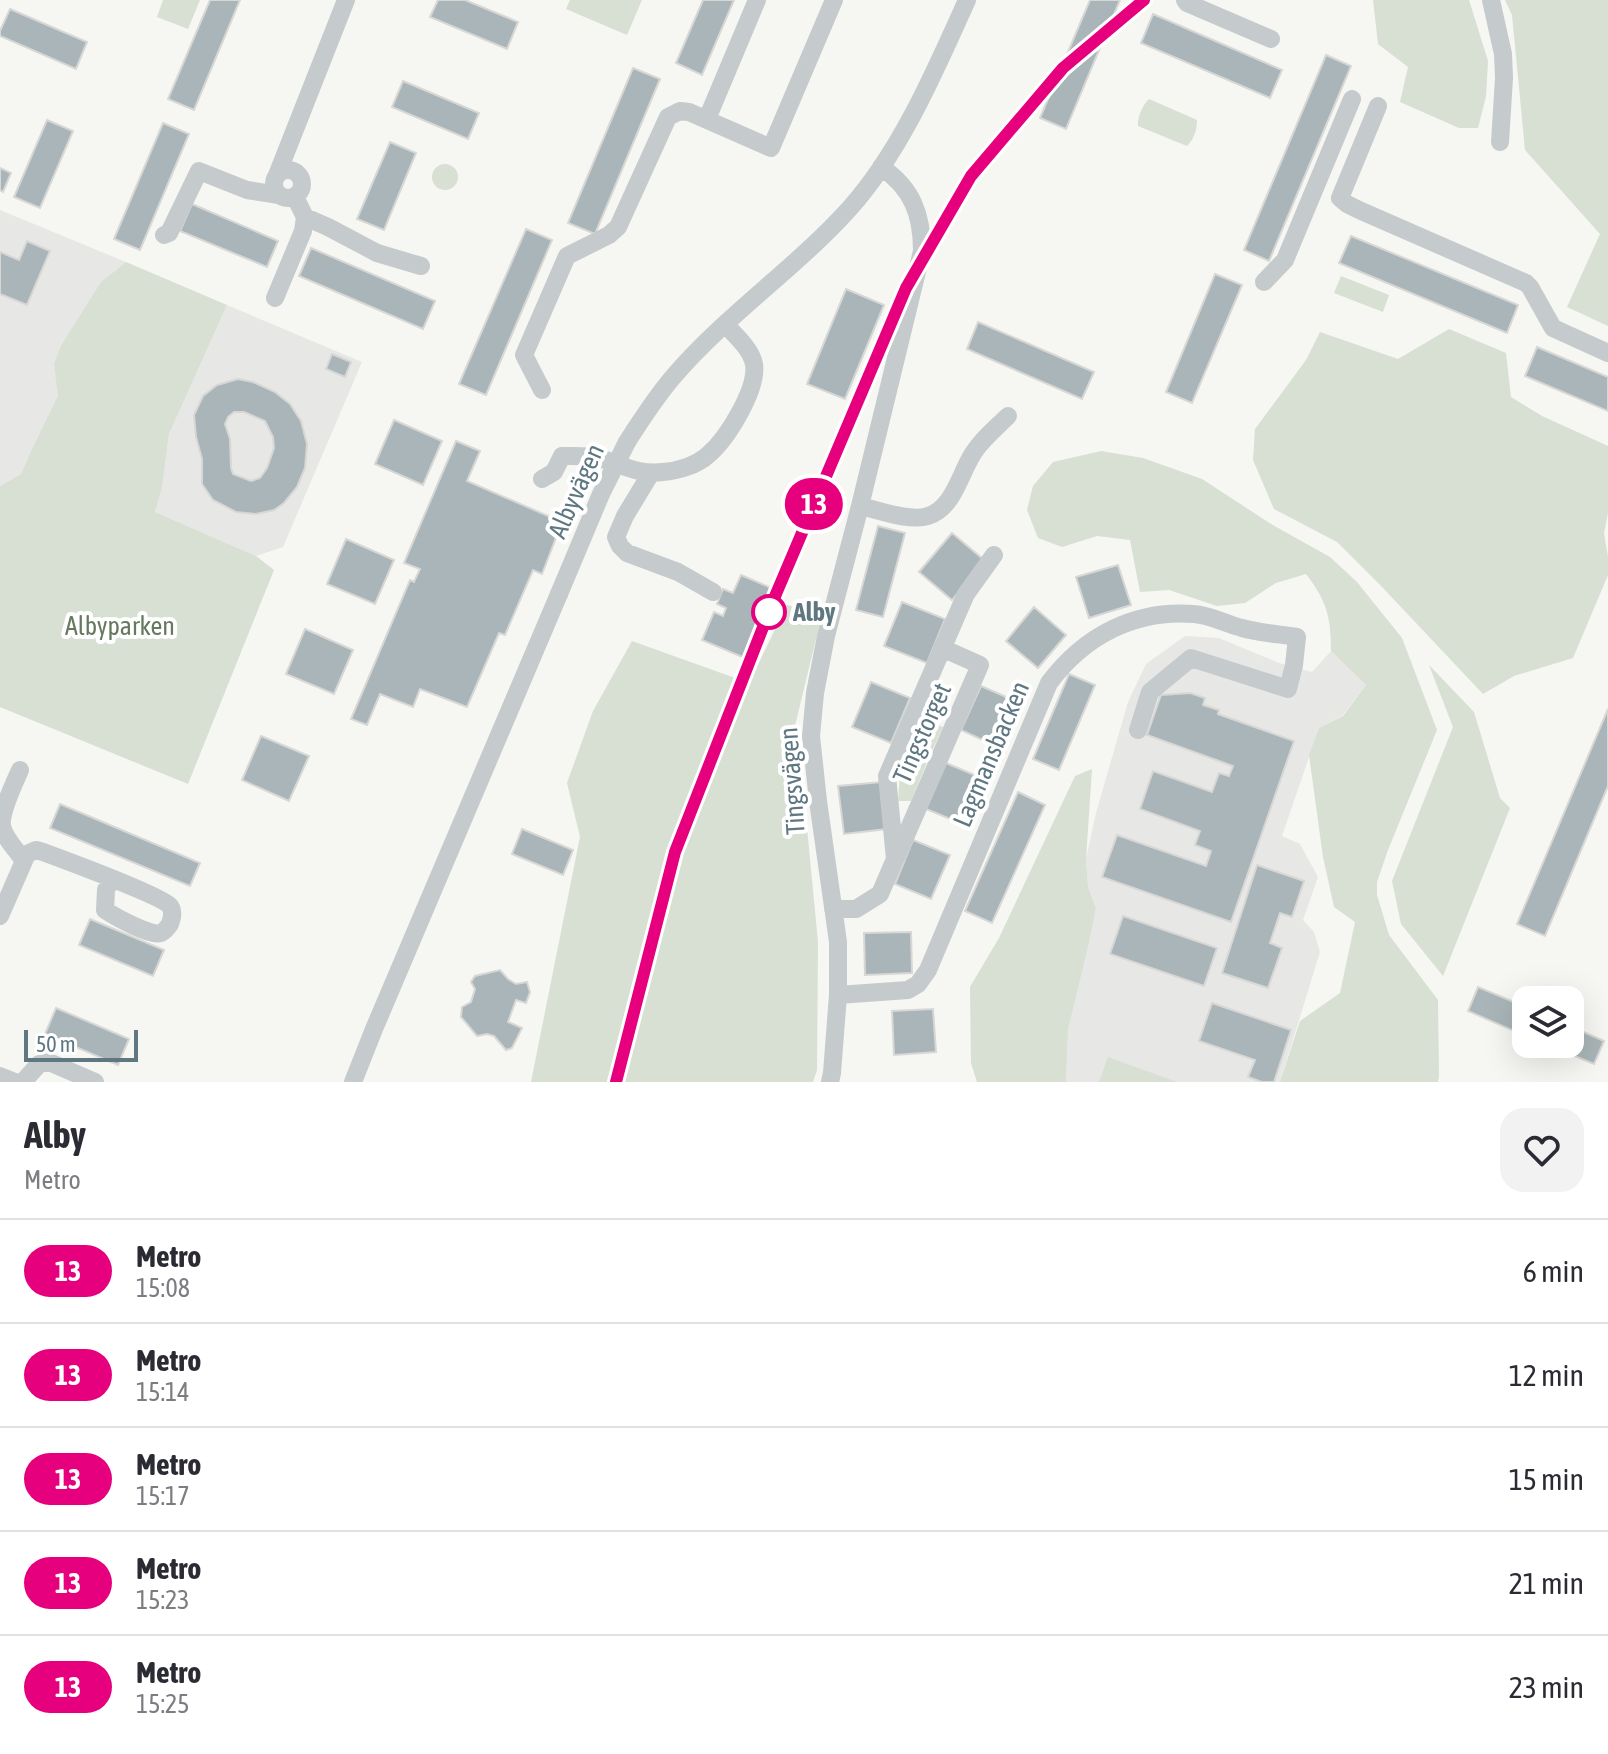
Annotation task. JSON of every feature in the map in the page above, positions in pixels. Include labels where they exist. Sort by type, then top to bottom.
[{"type":"street","points":[[346,0],[274,183],[305,217],[377,253],[421,266]]},
{"type":"street","points":[[707,119],[757,0]]},
{"type":"street","points":[[542,390],[524,355],[567,256],[609,235],[618,227],[668,117],[680,111],[689,112],[771,148],[834,0]]},
{"type":"street","name":"Albyvägen","points":[[353,1082],[601,494],[627,442],[673,377],[818,242],[852,205],[881,167],[913,114],[967,0]]},
{"type":"street","points":[[1185,0],[1271,39]]},
{"type":"street","points":[[1491,0],[1503,54],[1500,142]]},
{"type":"street","points":[[1264,282],[1285,260],[1352,99]]},
{"type":"street","points":[[1378,106],[1340,198],[1359,210],[1526,283],[1553,328],[1608,353]]},
{"type":"street","name":"Tingsvägen","points":[[830,1082],[838,995],[838,942],[822,839],[811,736],[815,693],[822,651],[922,251],[917,210],[902,184],[881,167]]},
{"type":"street","points":[[164,235],[169,233],[199,171],[247,190],[287,196],[302,190],[301,177],[294,171],[277,175]]},
{"type":"street","points":[[275,298],[303,231],[305,217]]},
{"type":"street","points":[[542,479],[554,472],[562,456],[597,457],[631,471],[651,473],[682,468],[707,457],[732,428],[755,374],[752,356],[726,325]]},
{"type":"street","points":[[860,506],[911,517],[927,517],[937,511],[950,498],[974,452],[1008,416]]},
{"type":"street","points":[[651,473],[620,527],[616,537],[620,546],[627,553],[678,572],[713,592]]},
{"type":"street","name":"Tingstorget","points":[[895,859],[887,776],[966,594],[994,555]]},
{"type":"street","name":"Lagmansbacken","points":[[838,995],[908,990],[918,984],[928,970],[1049,683],[1062,665],[1094,638],[1124,623],[1164,613],[1197,614],[1243,629],[1297,637],[1288,689],[1191,658],[1150,692],[1138,730]]},
{"type":"street","name":"Tingstorget","points":[[833,909],[856,909],[880,894],[980,665],[942,648]]},
{"type":"street","points":[[20,770],[4,808],[1,824],[21,864]]},
{"type":"street","points":[[0,916],[21,864],[27,854],[36,850],[111,879]]},
{"type":"street","points":[[23,1082],[39,1064],[49,1062],[95,1082]]},
{"type":"street","points":[[0,1076],[15,1082]]},
{"type":"shaded area","points":[[0,210],[126,262],[101,282],[54,364],[59,396],[21,474],[0,486]]},
{"type":"shaded area","points":[[227,305],[362,362],[283,547],[256,556],[155,512],[162,488],[169,434]]},
{"type":"shaded area","points":[[1185,636],[1219,638],[1279,663],[1312,672],[1331,651],[1366,685],[1342,716],[1319,728],[1282,836],[1300,844],[1318,877],[1303,920],[1314,932],[1320,952],[1280,1082],[1066,1082],[1068,1030],[1096,908],[1088,887],[1086,859],[1096,813],[1128,702],[1146,664]]},
{"type":"green space","points":[[163,0],[200,0],[188,29],[157,17]]},
{"type":"green space","points":[[570,0],[642,0],[627,35],[566,9]]},
{"type":"green space","points":[[1373,0],[1469,0],[1488,61],[1486,96],[1478,128],[1459,128],[1400,102],[1408,67],[1378,44]]},
{"type":"green space","points":[[1505,0],[1608,0],[1608,326],[1567,307],[1600,234],[1525,150],[1512,15]]},
{"type":"green space","points":[[1149,99],[1197,120],[1195,134],[1187,146],[1138,126],[1141,111]]},
{"type":"green space","points":[[445,164],[454,168],[458,177],[454,186],[445,190],[436,186],[432,177],[436,168]]},
{"type":"green space","name":"Albyparken","points":[[126,262],[227,305],[169,434],[162,488],[155,512],[256,556],[274,570],[188,784],[0,707],[0,486],[21,474],[58,396],[54,364],[61,346],[101,282]]},
{"type":"green space","points":[[1341,276],[1389,295],[1383,312],[1334,293]]},
{"type":"green space","points":[[1449,329],[1506,353],[1511,397],[1542,416],[1608,446],[1608,513],[1604,533],[1608,575],[1573,658],[1514,676],[1483,694],[1337,542],[1274,509],[1253,460],[1255,429],[1306,360],[1320,332],[1398,359]]},
{"type":"green space","points":[[1101,451],[1143,458],[1202,479],[1271,524],[1330,557],[1357,582],[1402,638],[1437,730],[1388,850],[1377,882],[1377,895],[1389,935],[1438,1000],[1438,1082],[1280,1082],[1300,1021],[1340,993],[1355,922],[1334,907],[1323,857],[1309,755],[1319,728],[1343,716],[1366,685],[1331,651],[1326,610],[1306,574],[1276,583],[1245,603],[1217,606],[1169,590],[1140,592],[1130,540],[1097,536],[1062,547],[1038,538],[1027,510],[1033,486],[1053,462]]},
{"type":"green space","points":[[787,605],[822,614],[794,730],[818,942],[817,1070],[813,1082],[531,1082],[580,837],[567,783],[593,711],[632,641],[749,683]]},
{"type":"green space","points":[[1429,665],[1474,712],[1500,798],[1510,808],[1443,976],[1401,924],[1392,881],[1453,727]]},
{"type":"green space","points":[[924,719],[943,727],[931,753],[912,744]]},
{"type":"green space","points":[[928,760],[911,801],[898,801],[901,762]]},
{"type":"green space","points":[[1092,769],[1086,859],[1088,887],[1096,908],[1068,1030],[1066,1082],[977,1082],[971,1063],[970,987],[999,938],[1075,776]]},
{"type":"green space","points":[[1108,1057],[1177,1082],[1099,1082]]},
{"type":"building","points":[[210,0],[240,0],[194,110],[168,99]]},
{"type":"building","points":[[438,0],[465,0],[518,22],[507,49],[430,17]]},
{"type":"building","points":[[703,0],[734,0],[702,75],[676,63]]},
{"type":"building","points":[[1090,0],[1120,0],[1066,129],[1040,118]]},
{"type":"building","points":[[10,9],[87,42],[76,69],[0,36]]},
{"type":"building","points":[[1153,14],[1282,70],[1270,98],[1141,43]]},
{"type":"building","points":[[1326,55],[1351,66],[1269,261],[1244,250]]},
{"type":"building","points":[[633,68],[660,79],[595,234],[568,223]]},
{"type":"building","points":[[403,81],[479,113],[468,139],[392,107]]},
{"type":"building","points":[[47,120],[73,131],[40,208],[14,197]]},
{"type":"building","points":[[163,123],[189,134],[140,250],[114,239]]},
{"type":"building","points":[[390,142],[416,153],[384,230],[357,219]]},
{"type":"building","points":[[0,168],[11,173],[3,192],[0,190]]},
{"type":"building","points":[[192,204],[278,241],[267,267],[180,231]]},
{"type":"building","points":[[526,229],[552,240],[486,395],[459,384]]},
{"type":"building","points":[[1351,236],[1518,305],[1507,333],[1339,263]]},
{"type":"building","points":[[27,241],[50,251],[27,305],[0,294],[0,252],[19,260]]},
{"type":"building","points":[[311,248],[435,301],[423,329],[299,276]]},
{"type":"building","points":[[1215,274],[1242,285],[1192,403],[1166,392]]},
{"type":"building","points":[[846,289],[884,305],[845,399],[807,384]]},
{"type":"building","points":[[978,322],[1094,372],[1082,399],[967,349]]},
{"type":"building","points":[[1537,347],[1608,377],[1608,411],[1525,376]]},
{"type":"building","points":[[332,354],[351,362],[345,377],[326,369]]},
{"type":"building","points":[[238,379],[253,382],[275,392],[290,404],[301,421],[307,444],[305,468],[297,487],[274,510],[256,514],[236,512],[213,500],[202,484],[202,459],[194,415],[203,396],[217,385]],"holes":[[[234,412],[244,412],[265,421],[273,437],[274,448],[267,468],[260,478],[251,481],[233,474],[230,439],[225,424]]]},
{"type":"building","points":[[394,420],[442,441],[423,485],[375,464]]},
{"type":"building","points":[[456,441],[480,451],[467,481],[562,522],[542,574],[533,570],[505,635],[499,633],[467,707],[420,689],[413,707],[380,694],[367,725],[351,719],[410,580],[414,582],[420,569],[404,563]]},
{"type":"building","points":[[878,526],[905,533],[883,617],[856,610]]},
{"type":"building","points":[[952,533],[984,560],[952,600],[919,572]]},
{"type":"building","points":[[346,539],[394,560],[375,604],[327,584]]},
{"type":"building","points":[[1118,565],[1131,605],[1089,618],[1076,577]]},
{"type":"building","points":[[741,575],[776,590],[747,659],[702,640],[714,612],[723,616],[726,608],[717,604],[723,589],[733,593]]},
{"type":"building","points":[[902,602],[945,619],[927,663],[884,646]]},
{"type":"building","points":[[1034,607],[1066,635],[1038,668],[1006,641]]},
{"type":"building","points":[[305,629],[353,650],[334,694],[286,674]]},
{"type":"building","points":[[1069,674],[1095,685],[1059,770],[1033,759]]},
{"type":"building","points":[[871,682],[910,698],[891,743],[852,727]]},
{"type":"building","points":[[981,686],[1020,703],[1000,748],[961,730]]},
{"type":"building","points":[[1190,693],[1205,698],[1203,705],[1219,710],[1218,714],[1294,741],[1231,922],[1102,877],[1117,835],[1206,866],[1211,851],[1195,845],[1200,831],[1140,809],[1153,771],[1212,792],[1219,773],[1229,776],[1233,766],[1147,735],[1161,695]]},
{"type":"building","points":[[1608,709],[1608,786],[1545,936],[1517,924]]},
{"type":"building","points":[[261,736],[309,756],[289,801],[242,780]]},
{"type":"building","points":[[946,763],[984,779],[965,825],[926,809]]},
{"type":"building","points":[[882,782],[887,829],[844,834],[838,786]]},
{"type":"building","points":[[1018,792],[1045,805],[992,923],[965,911]]},
{"type":"building","points":[[60,804],[200,863],[190,886],[50,828]]},
{"type":"building","points":[[522,829],[573,850],[563,875],[512,854]]},
{"type":"building","points":[[913,840],[950,855],[931,899],[895,884]]},
{"type":"building","points":[[1257,865],[1304,881],[1292,917],[1280,913],[1270,943],[1282,948],[1268,988],[1222,973]]},
{"type":"building","points":[[1123,916],[1217,948],[1204,986],[1110,954]]},
{"type":"building","points":[[90,919],[164,950],[153,976],[79,945]]},
{"type":"building","points":[[911,932],[912,973],[865,975],[864,933]]},
{"type":"building","points":[[500,970],[516,984],[527,982],[530,992],[526,1003],[516,1000],[508,1022],[522,1028],[512,1048],[506,1050],[494,1036],[477,1036],[461,1017],[462,1007],[471,1002],[475,989],[471,982],[475,976]]},
{"type":"building","points":[[1478,987],[1512,1001],[1512,1030],[1468,1011]]},
{"type":"building","points":[[1212,1003],[1291,1030],[1274,1082],[1248,1077],[1255,1060],[1199,1041]]},
{"type":"building","points":[[56,1008],[129,1039],[118,1065],[45,1034]]},
{"type":"building","points":[[933,1009],[936,1052],[894,1055],[892,1011]]},
{"type":"building","points":[[1584,1032],[1604,1041],[1594,1064],[1580,1058],[1584,1058]]},
{"type":"metro line","name":"13","points":[[616,1082],[675,852],[776,594],[906,288],[971,176],[1063,68],[1144,0]]},
{"type":"place","name":"Alby","points":[[769,612]]}]
